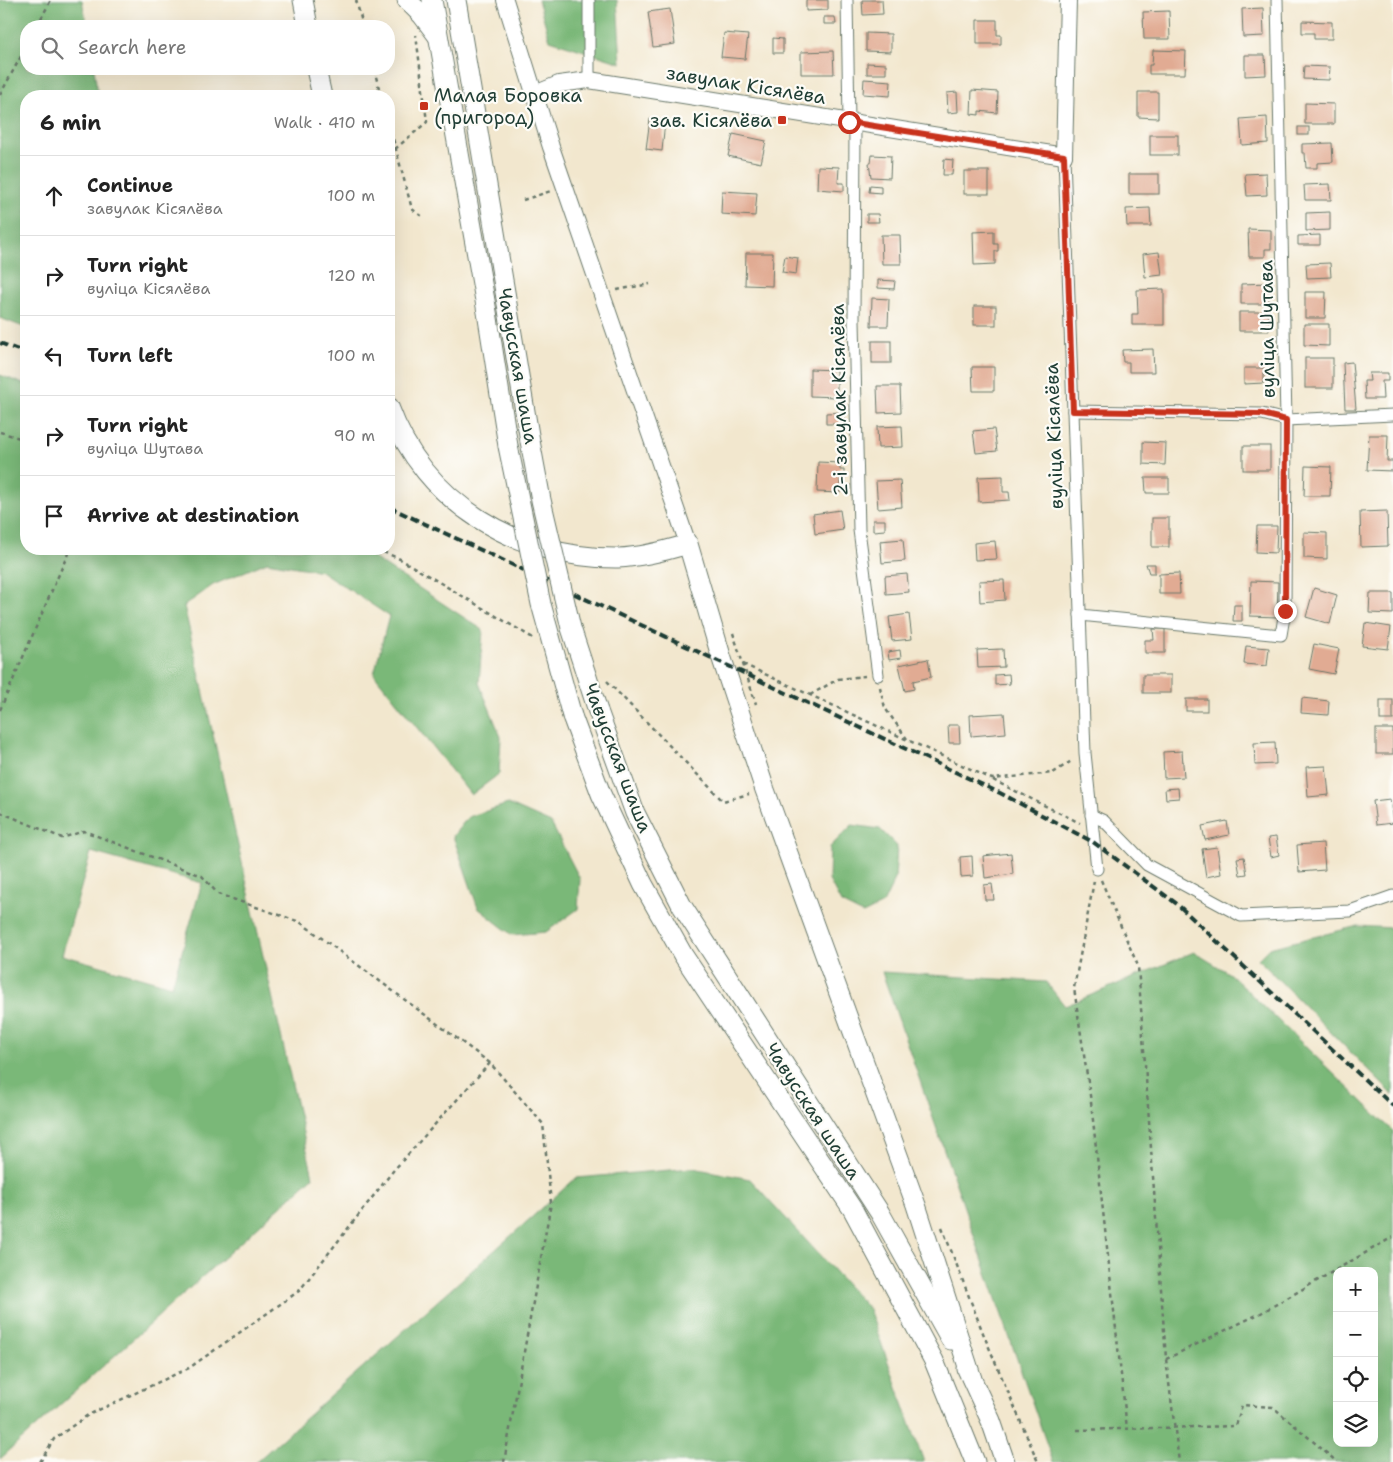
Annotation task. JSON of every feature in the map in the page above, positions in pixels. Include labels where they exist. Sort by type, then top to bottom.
[{"type":"main road","points":[[303,0],[307,20]]},
{"type":"main road","points":[[407,0],[422,15],[440,40]]},
{"type":"main road","name":"Чавусская шаша","points":[[432,0],[488,312],[508,446],[541,604],[572,716],[601,794],[643,884],[683,955],[853,1210],[934,1361],[975,1462]]},
{"type":"main road","name":"Чавусская шаша","points":[[456,0],[541,500],[571,628],[598,711],[635,813],[682,906],[880,1213],[972,1378],[1005,1462]]},
{"type":"main road","points":[[317,75],[321,90]]},
{"type":"main road","points":[[395,425],[416,460],[440,488],[468,513],[504,533],[544,549],[584,557],[619,558],[653,554],[688,544],[721,656],[765,790],[916,1205],[972,1378]]},
{"type":"street","points":[[505,0],[551,147],[688,544]]},
{"type":"street","points":[[589,0],[589,80]]},
{"type":"street","name":"2-і завулак Кісялёва","points":[[847,0],[852,123],[859,530],[878,675]]},
{"type":"street","name":"вуліца Кісялёва","points":[[1068,0],[1064,156],[1085,753],[1096,870]]},
{"type":"street","name":"вуліца Шутава","points":[[1080,615],[1281,635],[1285,611],[1286,420],[1277,0]]},
{"type":"street","name":"завулак Кісялёва","points":[[535,94],[559,84],[589,80],[1064,156]]},
{"type":"street","points":[[1073,411],[1262,414],[1286,420],[1393,415]]},
{"type":"street","points":[[1091,816],[1104,821],[1147,865],[1241,916],[1350,911],[1393,896]]},
{"type":"path","points":[[40,20],[51,0]]},
{"type":"path","points":[[356,0],[361,20]]},
{"type":"path","points":[[415,34],[427,122],[395,149],[412,209],[423,217]]},
{"type":"path","points":[[0,95],[20,58]]},
{"type":"path","points":[[376,75],[379,90]]},
{"type":"path","points":[[617,290],[650,284]]},
{"type":"path","points":[[0,432],[20,438]]},
{"type":"path","points":[[0,710],[67,555]]},
{"type":"path","points":[[721,656],[738,662],[992,779],[1092,829]]},
{"type":"path","points":[[809,696],[838,679],[878,675],[885,708],[908,740]]},
{"type":"path","points":[[992,779],[1053,773],[1085,753]]},
{"type":"path","points":[[0,812],[62,838],[84,831],[202,876],[218,894],[300,922],[490,1063],[544,1124],[551,1203],[504,1462]]},
{"type":"path","points":[[1096,870],[1138,966],[1166,1359],[1179,1462]]},
{"type":"path","points":[[1096,870],[1074,988],[1091,1102],[1127,1429]]},
{"type":"path","points":[[40,1462],[54,1439],[88,1415],[189,1368],[299,1291],[393,1171],[490,1063]]},
{"type":"path","points":[[1166,1359],[1261,1314],[1393,1237]]},
{"type":"path","points":[[1077,1430],[1236,1426],[1242,1405],[1273,1407],[1337,1462]]},
{"type":"green space","points":[[0,0],[82,0],[86,20],[20,20],[20,75],[95,75],[97,90],[20,90],[20,326],[0,318]]},
{"type":"green space","points":[[538,0],[617,0],[621,63],[550,40]]},
{"type":"green space","points":[[0,375],[20,383],[20,555],[369,555],[483,630],[479,683],[501,737],[499,774],[471,795],[374,674],[389,616],[321,571],[267,562],[213,585],[184,606],[313,1177],[0,1459]],"holes":[[[91,852],[202,883],[172,986],[62,955]]]},
{"type":"green space","points":[[508,804],[551,823],[580,879],[578,909],[546,932],[512,935],[478,908],[453,836],[468,817]]},
{"type":"green space","points":[[852,825],[880,829],[897,846],[895,879],[883,904],[863,914],[841,903],[829,880],[830,847]]},
{"type":"green space","points":[[1358,926],[1393,928],[1393,1095],[1258,959],[1269,948]]},
{"type":"green space","points":[[1194,952],[1230,974],[1393,1131],[1393,1462],[1053,1462],[882,972],[1046,982],[1065,1006]]},
{"type":"green space","points":[[693,1168],[750,1179],[869,1309],[924,1462],[256,1462],[576,1178]]},
{"type":"building","points":[[806,0],[828,0],[828,10],[806,11]]},
{"type":"building","points":[[862,0],[882,0],[883,14],[863,15]]},
{"type":"building","points":[[1263,8],[1264,36],[1243,37],[1242,9]]},
{"type":"building","points":[[670,9],[675,44],[653,47],[648,12]]},
{"type":"building","points":[[1169,11],[1170,39],[1144,39],[1143,12]]},
{"type":"building","points":[[824,17],[835,17],[836,24],[824,24]]},
{"type":"building","points":[[977,20],[997,20],[997,35],[1001,35],[1001,44],[977,44]]},
{"type":"building","points":[[1302,21],[1332,22],[1332,39],[1314,39],[1314,33],[1302,33]]},
{"type":"building","points":[[724,33],[748,35],[745,59],[721,57]]},
{"type":"building","points":[[866,33],[891,34],[891,52],[866,51]]},
{"type":"building","points":[[773,38],[783,39],[783,53],[773,53]]},
{"type":"building","points":[[1153,50],[1186,51],[1185,74],[1149,74]]},
{"type":"building","points":[[833,51],[834,74],[801,74],[801,52]]},
{"type":"building","points":[[1245,55],[1265,55],[1266,75],[1245,76]]},
{"type":"building","points":[[867,63],[886,64],[886,74],[867,74]]},
{"type":"building","points":[[1304,66],[1330,67],[1329,80],[1303,79]]},
{"type":"building","points":[[864,79],[891,81],[890,96],[863,94]]},
{"type":"building","points":[[972,90],[998,92],[997,113],[979,111],[979,115],[971,114]]},
{"type":"building","points":[[957,92],[958,112],[948,113],[947,93]]},
{"type":"building","points":[[1138,92],[1158,92],[1158,118],[1138,117]]},
{"type":"building","points":[[1305,103],[1334,104],[1334,124],[1305,124]]},
{"type":"building","points":[[1267,117],[1268,143],[1242,145],[1240,119]]},
{"type":"building","points":[[650,119],[665,121],[662,151],[646,149]]},
{"type":"building","points":[[1298,127],[1309,127],[1309,135],[1298,135]]},
{"type":"building","points":[[733,134],[766,141],[761,163],[728,156]]},
{"type":"building","points":[[1150,135],[1178,135],[1178,155],[1150,155]]},
{"type":"building","points":[[1332,143],[1333,162],[1317,163],[1317,168],[1306,168],[1302,144]]},
{"type":"building","points":[[872,155],[891,156],[890,178],[871,177],[869,163],[871,163]]},
{"type":"building","points":[[944,159],[953,160],[952,175],[943,175]]},
{"type":"building","points":[[818,166],[839,167],[838,183],[844,183],[844,191],[817,189]]},
{"type":"building","points":[[964,171],[989,171],[989,194],[964,194]]},
{"type":"building","points":[[1266,173],[1267,195],[1247,196],[1245,174]]},
{"type":"building","points":[[1129,174],[1159,174],[1159,194],[1129,194]]},
{"type":"building","points":[[1330,184],[1331,200],[1305,200],[1304,185]]},
{"type":"building","points":[[870,185],[881,186],[881,193],[869,192]]},
{"type":"building","points":[[722,191],[757,193],[755,216],[721,214]]},
{"type":"building","points":[[1150,208],[1151,226],[1127,226],[1126,209]]},
{"type":"building","points":[[1330,212],[1330,230],[1306,231],[1306,213]]},
{"type":"building","points":[[867,214],[878,214],[879,222],[867,222]]},
{"type":"building","points":[[1248,229],[1271,230],[1271,249],[1265,249],[1265,257],[1249,257]]},
{"type":"building","points":[[994,231],[994,244],[998,244],[998,251],[995,251],[995,264],[974,265],[973,232]]},
{"type":"building","points":[[881,235],[900,235],[901,264],[882,264]]},
{"type":"building","points":[[1320,235],[1320,245],[1298,245],[1298,236]]},
{"type":"building","points":[[1159,252],[1162,275],[1145,277],[1143,254]]},
{"type":"building","points":[[746,253],[773,253],[772,286],[745,285]]},
{"type":"building","points":[[785,256],[798,258],[796,274],[782,272]]},
{"type":"building","points":[[1330,263],[1331,277],[1307,278],[1306,264]]},
{"type":"building","points":[[878,280],[895,281],[894,289],[878,288]]},
{"type":"building","points":[[1269,283],[1269,304],[1241,304],[1241,284]]},
{"type":"building","points":[[1164,289],[1164,325],[1132,325],[1132,314],[1138,314],[1137,290]]},
{"type":"building","points":[[1305,292],[1326,292],[1325,318],[1305,318]]},
{"type":"building","points":[[872,298],[889,299],[888,326],[871,326]]},
{"type":"building","points":[[974,306],[996,306],[996,325],[974,325]]},
{"type":"building","points":[[1239,312],[1268,312],[1269,331],[1239,331]]},
{"type":"building","points":[[1304,324],[1329,324],[1329,346],[1304,345]]},
{"type":"building","points":[[872,341],[891,341],[891,363],[872,363]]},
{"type":"building","points":[[1153,349],[1154,372],[1129,372],[1129,362],[1123,362],[1122,350]]},
{"type":"building","points":[[1305,358],[1333,358],[1333,388],[1305,388]]},
{"type":"building","points":[[1352,362],[1356,409],[1345,409],[1343,363]]},
{"type":"building","points":[[972,367],[994,367],[994,391],[973,391]]},
{"type":"building","points":[[1244,368],[1264,368],[1264,383],[1244,384]]},
{"type":"building","points":[[810,369],[837,370],[837,397],[810,396]]},
{"type":"building","points":[[1369,373],[1388,373],[1388,381],[1382,381],[1383,399],[1365,399],[1364,381],[1370,381]]},
{"type":"building","points":[[877,386],[900,386],[901,412],[878,413]]},
{"type":"building","points":[[844,412],[844,424],[826,424],[826,413]]},
{"type":"building","points":[[902,426],[903,447],[878,448],[877,427]]},
{"type":"building","points":[[994,429],[997,451],[976,453],[973,431]]},
{"type":"building","points":[[1369,435],[1388,435],[1387,461],[1393,461],[1393,471],[1367,470]]},
{"type":"building","points":[[1143,442],[1166,443],[1165,465],[1143,464]]},
{"type":"building","points":[[1243,446],[1270,446],[1270,470],[1243,470]]},
{"type":"building","points":[[818,462],[840,463],[840,470],[844,470],[844,477],[840,477],[840,493],[817,492]]},
{"type":"building","points":[[1305,466],[1331,467],[1330,496],[1304,496]]},
{"type":"building","points":[[1003,476],[1003,492],[1009,492],[1010,500],[979,502],[978,477]]},
{"type":"building","points":[[1145,478],[1169,478],[1169,493],[1146,493]]},
{"type":"building","points":[[900,480],[902,507],[878,509],[876,481]]},
{"type":"building","points":[[840,510],[843,530],[815,534],[813,514]]},
{"type":"building","points":[[1387,511],[1388,546],[1361,547],[1360,512]]},
{"type":"building","points":[[1152,518],[1169,518],[1169,547],[1152,547]]},
{"type":"building","points":[[873,520],[885,520],[885,530],[873,531]]},
{"type":"building","points":[[1257,526],[1277,526],[1276,553],[1256,552]]},
{"type":"building","points":[[1304,532],[1327,533],[1327,559],[1304,558]]},
{"type":"building","points":[[903,539],[905,561],[882,563],[880,541]]},
{"type":"building","points":[[995,541],[997,559],[975,560],[974,543]]},
{"type":"building","points":[[1146,564],[1155,564],[1155,573],[1149,573]]},
{"type":"building","points":[[1179,573],[1180,594],[1159,594],[1159,574]]},
{"type":"building","points":[[907,574],[909,592],[886,594],[885,576]]},
{"type":"building","points":[[1004,580],[1005,600],[980,602],[979,581]]},
{"type":"building","points":[[1251,581],[1278,582],[1277,617],[1250,616]]},
{"type":"building","points":[[1314,588],[1337,595],[1330,624],[1306,617]]},
{"type":"building","points":[[1370,593],[1393,593],[1393,614],[1369,613]]},
{"type":"building","points":[[1234,605],[1242,605],[1242,621],[1233,621]]},
{"type":"building","points":[[909,614],[912,639],[892,641],[889,617]]},
{"type":"building","points":[[1365,623],[1391,627],[1388,649],[1362,646]]},
{"type":"building","points":[[1153,629],[1165,629],[1165,653],[1145,653],[1145,640],[1154,640]]},
{"type":"building","points":[[1314,644],[1339,649],[1334,674],[1309,669]]},
{"type":"building","points":[[1246,646],[1269,648],[1267,666],[1244,664]]},
{"type":"building","points":[[1003,649],[1004,667],[978,668],[977,650]]},
{"type":"building","points":[[900,650],[901,658],[889,660],[888,652]]},
{"type":"building","points":[[928,659],[931,677],[913,681],[914,689],[905,691],[899,665]]},
{"type":"building","points":[[1009,674],[1010,684],[995,685],[995,675]]},
{"type":"building","points":[[1143,675],[1171,675],[1171,693],[1143,693]]},
{"type":"building","points":[[1302,698],[1329,701],[1328,715],[1301,713]]},
{"type":"building","points":[[1186,699],[1207,699],[1207,711],[1186,711]]},
{"type":"building","points":[[1380,700],[1393,700],[1393,720],[1380,720]]},
{"type":"building","points":[[1004,713],[1006,733],[971,736],[970,715]]},
{"type":"building","points":[[948,725],[959,725],[960,743],[949,743]]},
{"type":"building","points":[[1376,729],[1393,729],[1393,754],[1376,754]]},
{"type":"building","points":[[1275,742],[1276,764],[1255,765],[1254,743]]},
{"type":"building","points":[[1182,751],[1184,777],[1164,778],[1163,752]]},
{"type":"building","points":[[1326,766],[1329,795],[1308,797],[1306,767]]},
{"type":"building","points":[[1178,788],[1179,798],[1166,799],[1165,789]]},
{"type":"building","points":[[1390,799],[1393,823],[1376,825],[1373,801]]},
{"type":"building","points":[[1227,821],[1229,835],[1205,840],[1202,826]]},
{"type":"building","points":[[1276,837],[1279,855],[1271,857],[1268,838]]},
{"type":"building","points":[[1323,843],[1325,870],[1299,872],[1297,845]]},
{"type":"building","points":[[1217,847],[1221,874],[1206,877],[1202,849]]},
{"type":"building","points":[[1011,853],[1013,874],[985,878],[983,856]]},
{"type":"building","points":[[972,856],[973,876],[961,877],[960,857]]},
{"type":"building","points":[[1244,857],[1247,874],[1240,875],[1237,858]]},
{"type":"building","points":[[992,884],[994,900],[985,900],[984,885]]},
{"type":"railway","points":[[0,343],[20,351]]},
{"type":"railway","points":[[395,510],[1000,793],[1093,842],[1177,904],[1393,1106]]},
{"type":"place","name":"Малая Боровка (пригород)","points":[[424,106]]},
{"type":"place","name":"зав. Кісялёва","points":[[782,120]]},
{"type":"route","points":[[849,122],[1064,156],[1073,411],[1262,414],[1286,420],[1285,611]]}]
